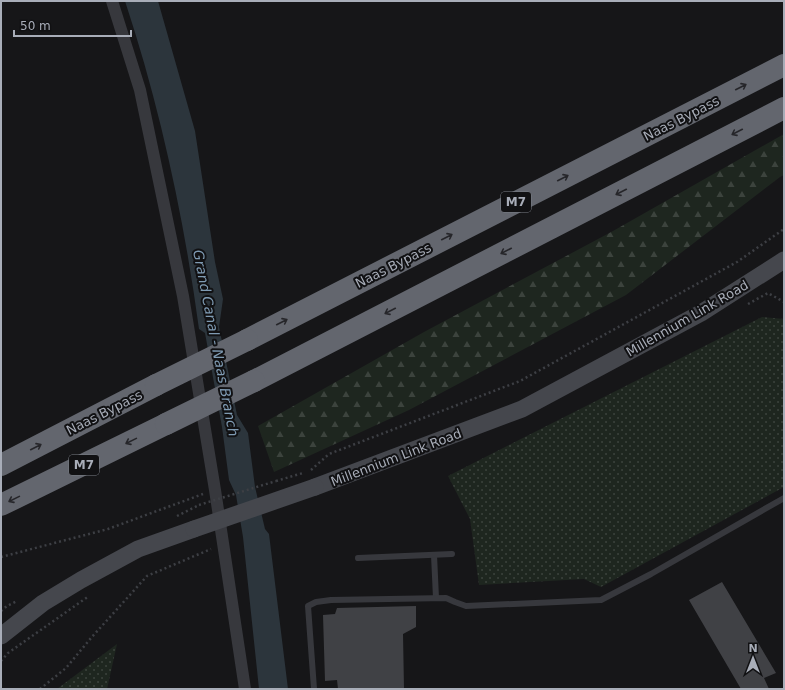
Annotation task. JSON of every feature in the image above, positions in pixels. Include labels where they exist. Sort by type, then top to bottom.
[{"type":"highway","name":"Naas Bypass","points":[[1,465],[784,65]]},
{"type":"highway","name":"M7","points":[[1,505],[254,381],[784,108]]},
{"type":"main road","name":"Millennium Link Road","points":[[1,636],[42,603],[138,549],[315,487],[522,409],[701,313],[782,264]]},
{"type":"street","points":[[112,1],[140,90],[183,296],[215,484],[246,689]]},
{"type":"lane","points":[[314,689],[308,606],[316,602],[331,600],[446,598],[466,606],[601,600],[651,574],[784,498]]},
{"type":"lane","points":[[358,558],[452,554]]},
{"type":"lane","points":[[434,555],[436,598]]},
{"type":"path","points":[[199,505],[312,470],[329,454],[520,381],[737,262],[784,229]]},
{"type":"path","points":[[1,557],[108,529],[207,493]]},
{"type":"path","points":[[40,689],[66,668],[147,576],[218,546]]},
{"type":"path","points":[[1,661],[8,653],[93,593]]},
{"type":"green space","points":[[784,134],[784,175],[626,295],[409,410],[274,472],[258,426],[424,332],[613,231]]},
{"type":"green space","points":[[762,317],[784,319],[784,487],[601,587],[584,579],[479,585],[470,519],[448,476]]},
{"type":"green space","points":[[117,644],[107,689],[57,689]]},
{"type":"water","name":"Grand Canal - Naas Branch","points":[[125,1],[158,1],[195,131],[215,262],[223,299],[219,327],[237,415],[248,433],[255,487],[265,529],[269,534],[288,689],[259,689],[243,537],[236,495],[229,480],[222,427],[205,333],[199,329],[186,246],[170,163],[138,41]]},
{"type":"building","points":[[722,582],[776,673],[764,678],[769,689],[741,689],[689,600]]},
{"type":"building","points":[[416,606],[416,627],[403,634],[404,689],[338,689],[337,680],[325,681],[323,615],[335,614],[337,608]]}]
